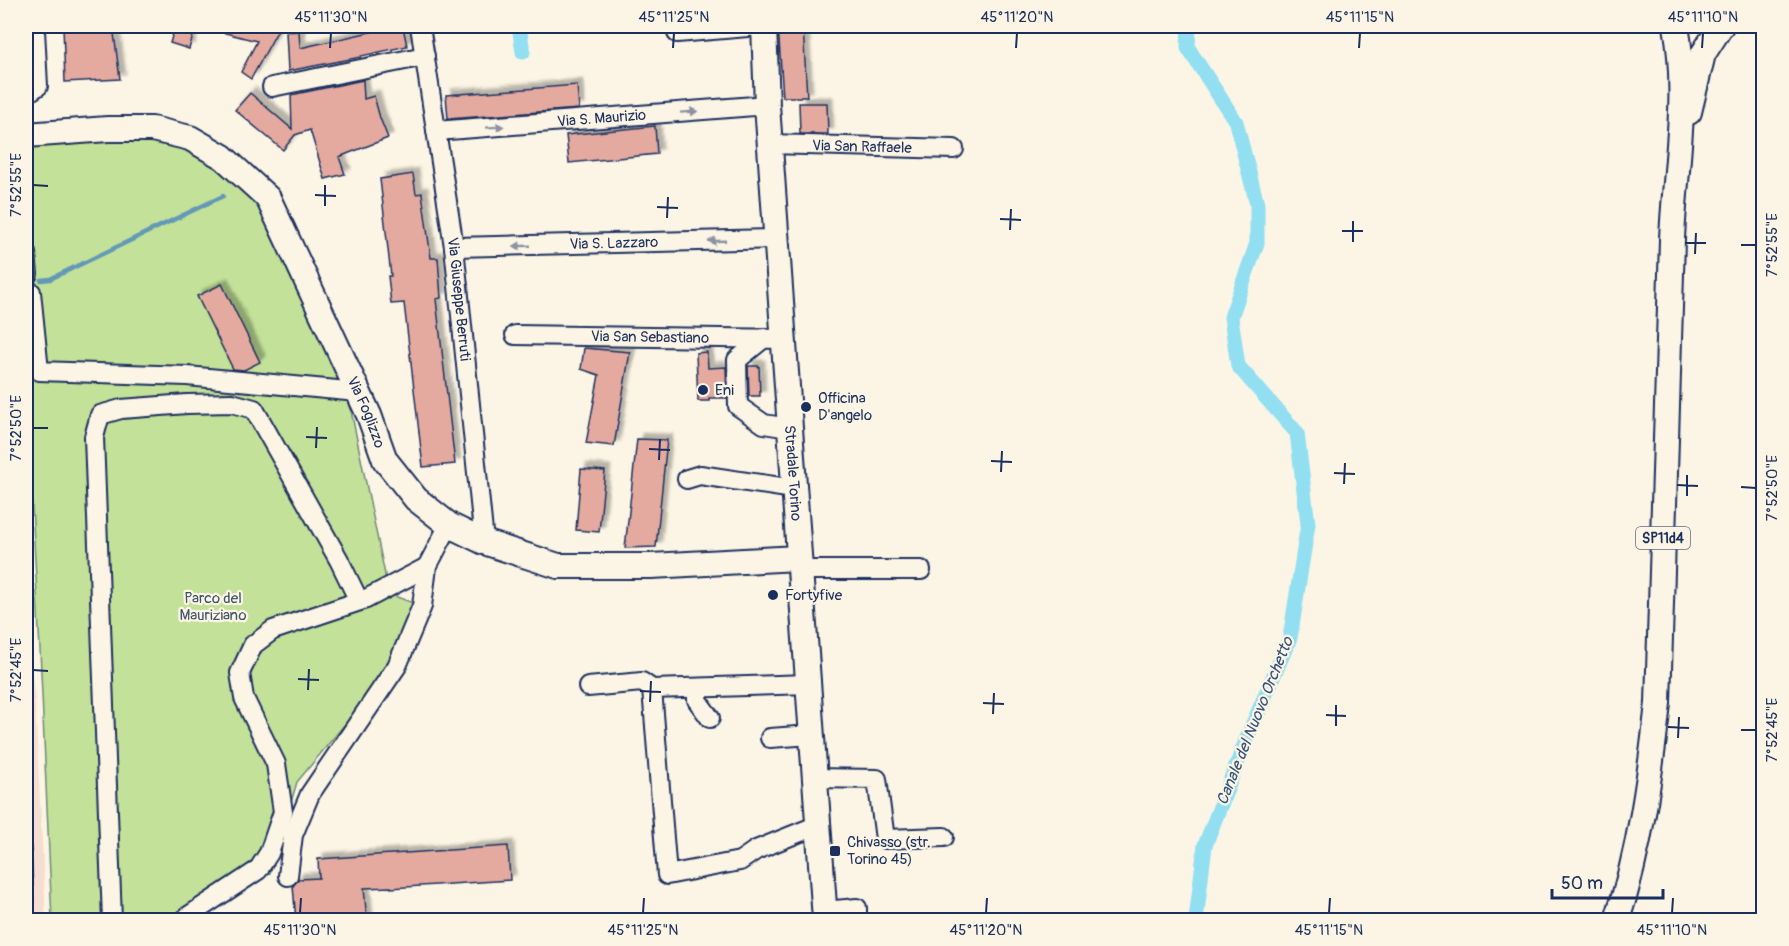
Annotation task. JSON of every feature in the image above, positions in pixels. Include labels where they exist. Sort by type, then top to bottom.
[{"type":"main road","name":"Stradale Torino","points":[[762,26],[776,239],[774,339],[789,428],[824,916]]},
{"type":"main road","name":"SP11d4","points":[[1617,921],[1641,828],[1658,703],[1673,233],[1680,152],[1681,52],[1676,26]]},
{"type":"main road","name":"SP11d4","points":[[1680,152],[1703,54],[1721,26]]},
{"type":"main road","name":"Via Foglizzo","points":[[28,135],[108,129],[152,129],[190,138],[223,157],[268,198],[369,415],[385,460],[416,499],[449,525],[484,542],[558,566],[799,564]]},
{"type":"street","name":"Via Giuseppe Berruti","points":[[420,26],[454,248],[484,542]]},
{"type":"street","points":[[677,33],[762,26]]},
{"type":"street","points":[[26,94],[38,86],[35,30]]},
{"type":"street","points":[[273,87],[425,56]]},
{"type":"street","name":"Via S. Maurizio","points":[[436,131],[766,105]]},
{"type":"street","name":"Via San Raffaele","points":[[769,144],[954,149]]},
{"type":"street","name":"Via S. Lazzaro","points":[[454,248],[776,239]]},
{"type":"street","points":[[26,253],[39,371],[187,376],[358,392]]},
{"type":"street","name":"Via San Sebastiano","points":[[516,335],[774,339]]},
{"type":"street","points":[[774,339],[737,360],[738,406],[764,424],[789,428]]},
{"type":"street","points":[[112,921],[94,437],[100,415],[121,410],[187,404],[232,403],[254,409],[339,560],[359,602]]},
{"type":"street","points":[[687,479],[700,475],[794,489]]},
{"type":"street","points":[[288,876],[293,835],[310,794],[397,666],[422,606],[427,567],[449,525]]},
{"type":"street","points":[[799,564],[921,570]]},
{"type":"street","points":[[185,921],[187,917],[258,870],[269,853],[283,812],[276,764],[244,698],[240,673],[252,645],[273,630],[359,602],[427,567]]},
{"type":"street","points":[[588,687],[642,682],[652,689],[808,684]]},
{"type":"street","points":[[697,688],[697,700],[710,718]]},
{"type":"street","points":[[652,689],[667,875],[740,861],[756,850],[818,825]]},
{"type":"street","points":[[770,738],[811,735]]},
{"type":"street","points":[[814,778],[877,779],[885,839],[944,837]]},
{"type":"street","points":[[824,916],[856,908],[857,921]]},
{"type":"shaded area","points":[[26,457],[33,624],[29,645],[35,701],[46,920],[26,920]]},
{"type":"green space","name":"Parco del Mauriziano","points":[[136,132],[201,149],[258,202],[348,396],[389,594],[413,603],[384,677],[297,782],[270,873],[192,920],[52,920],[26,399],[26,144]]},
{"type":"building","points":[[63,26],[113,26],[120,79],[65,82]]},
{"type":"building","points":[[175,26],[196,26],[189,49],[170,43]]},
{"type":"building","points":[[213,26],[280,26],[251,79],[241,72],[257,41],[213,30]]},
{"type":"building","points":[[378,26],[395,26],[396,29],[403,27],[407,46],[288,71],[286,32],[299,31],[300,48],[379,30]]},
{"type":"building","points":[[778,26],[803,26],[807,97],[783,97]]},
{"type":"building","points":[[363,80],[364,99],[374,96],[388,138],[339,157],[345,174],[325,179],[310,130],[295,135],[283,150],[235,110],[250,93],[292,129],[291,95]]},
{"type":"building","points":[[577,85],[579,109],[448,119],[446,95]]},
{"type":"building","points":[[799,103],[827,103],[828,134],[800,134]]},
{"type":"building","points":[[655,126],[657,154],[569,163],[566,135]]},
{"type":"building","points":[[413,174],[416,194],[422,193],[431,258],[438,258],[441,298],[436,299],[455,464],[423,467],[404,303],[391,304],[388,276],[391,276],[380,179]]},
{"type":"building","points":[[222,284],[260,362],[244,370],[233,369],[197,296]]},
{"type":"building","points":[[584,348],[630,352],[614,446],[586,443],[599,375],[581,369]]},
{"type":"building","points":[[707,352],[708,368],[726,367],[727,398],[709,398],[709,401],[698,401],[696,353]]},
{"type":"building","points":[[748,366],[759,366],[760,396],[749,396]]},
{"type":"building","points":[[637,439],[667,440],[656,547],[625,548]]},
{"type":"building","points":[[581,469],[605,471],[599,532],[576,530]]},
{"type":"building","points":[[508,846],[510,880],[364,888],[367,921],[296,921],[293,886],[298,879],[319,878],[318,859]]},
{"type":"waterway","points":[[519,26],[523,52]]},
{"type":"waterway","name":"Canale del Nuovo Orchetto","points":[[1189,26],[1188,48],[1236,122],[1257,204],[1257,243],[1231,317],[1238,366],[1297,433],[1308,524],[1290,638],[1249,733],[1205,845],[1196,920]]},
{"type":"waterway","points":[[41,280],[50,279],[223,196]]},
{"type":"railway","points":[[26,595],[26,609]]},
{"type":"railway","points":[[26,778],[33,920]]},
{"type":"place","name":"Eni","points":[[703,390]]},
{"type":"place","name":"Officina D'angelo","points":[[806,407]]},
{"type":"place","name":"Fortyfive","points":[[773,595]]},
{"type":"place","name":"Chivasso (str. Torino 45)","points":[[835,851]]}]
